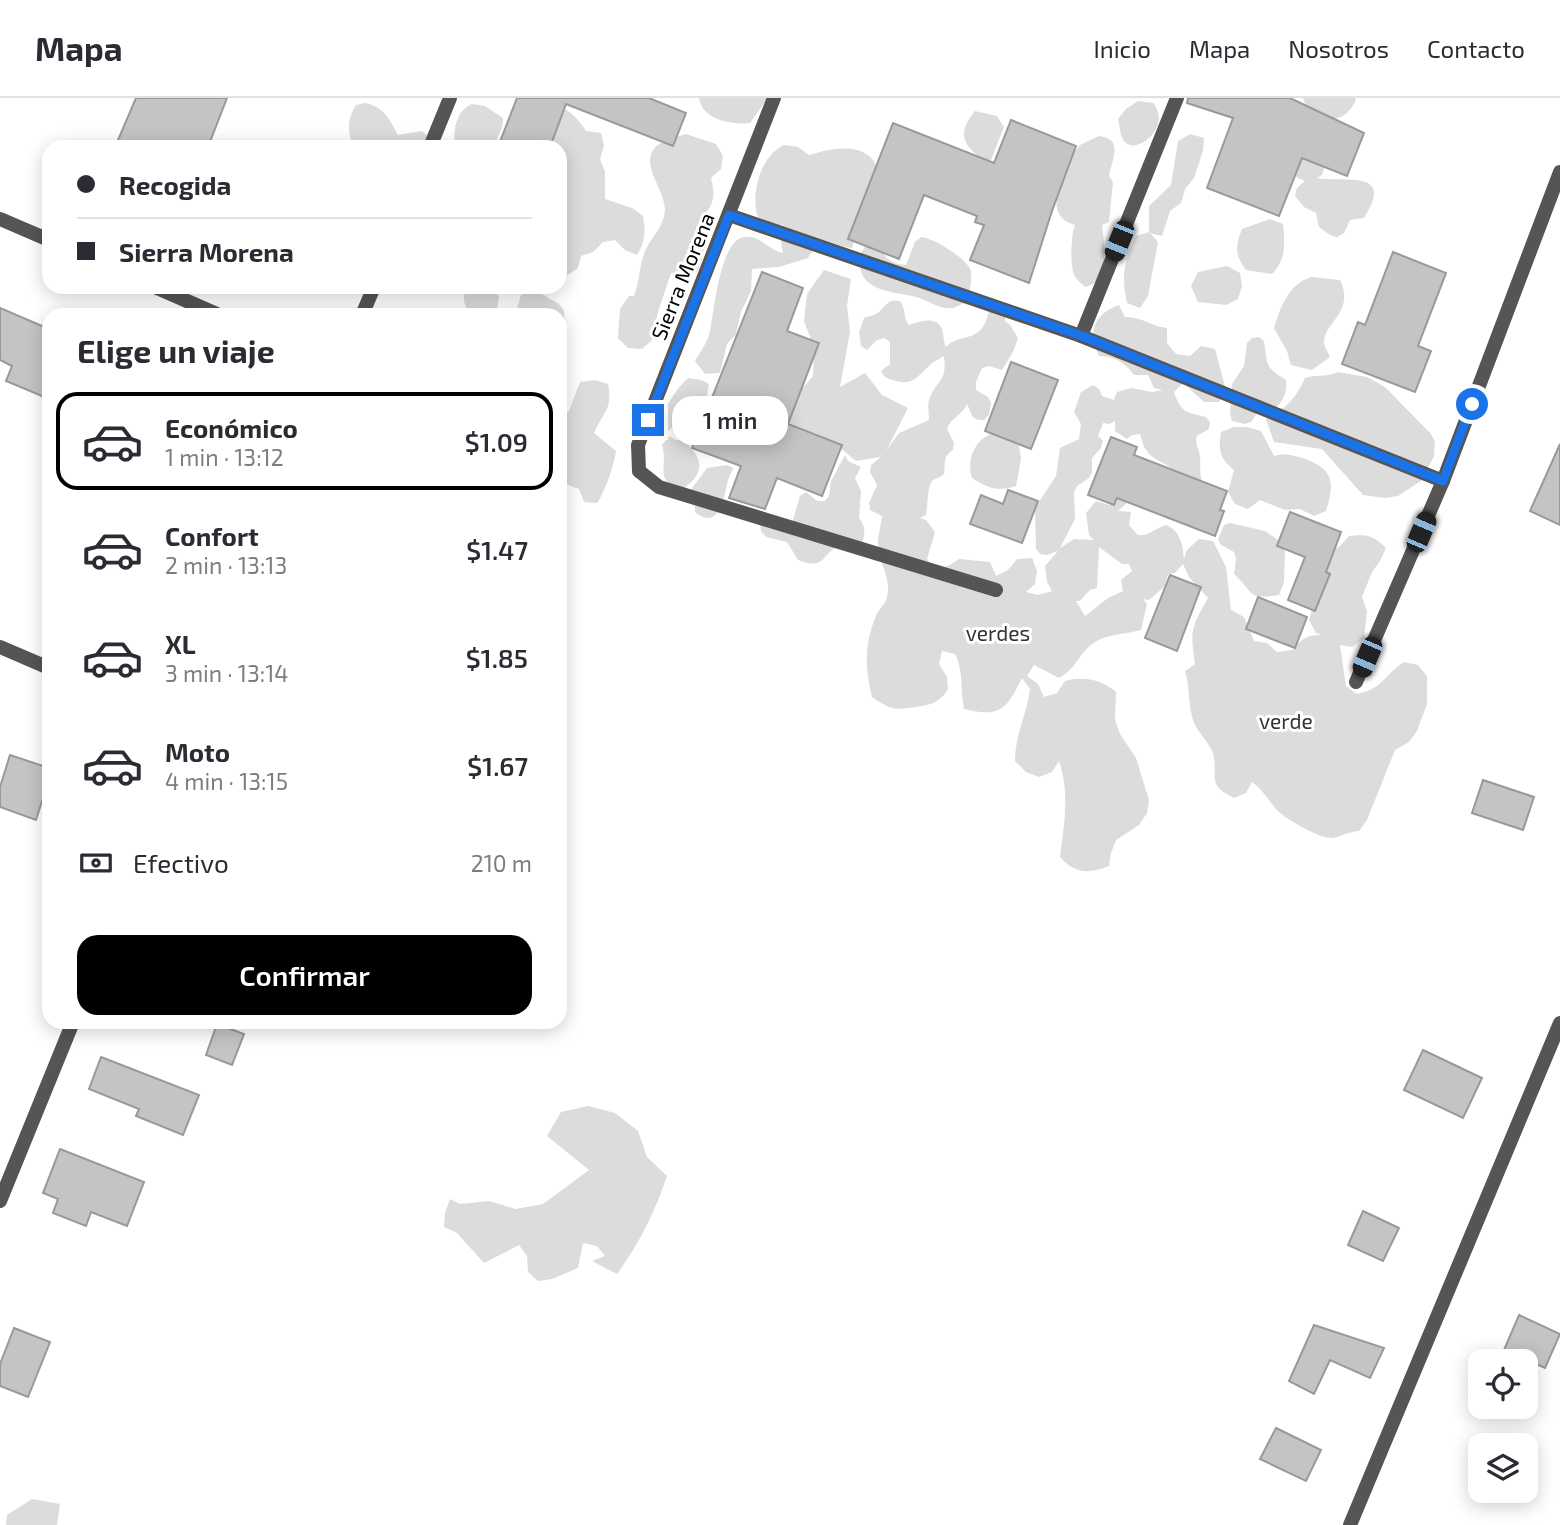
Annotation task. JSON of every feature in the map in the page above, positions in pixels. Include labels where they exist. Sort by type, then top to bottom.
[{"type":"street","points":[[433,140],[450,98]]},
{"type":"street","name":"Sierra Morena","points":[[774,98],[638,445],[639,471],[659,487],[996,590]]},
{"type":"street","points":[[1082,336],[1177,98]]},
{"type":"street","points":[[1356,682],[1443,481],[1560,172]]},
{"type":"street","points":[[729,215],[1082,336],[1443,481]]},
{"type":"street","points":[[0,219],[42,237]]},
{"type":"street","points":[[171,294],[203,308]]},
{"type":"street","points":[[0,647],[42,665]]},
{"type":"street","points":[[1350,1525],[1560,1023]]},
{"type":"street","points":[[0,1201],[70,1029]]},
{"type":"green space","points":[[699,98],[768,98],[750,123],[743,123],[719,120],[706,111]]},
{"type":"green space","points":[[1303,98],[1356,100],[1344,115],[1327,119],[1324,169],[1322,175],[1317,178],[1363,181],[1374,191],[1364,218],[1350,220],[1344,233],[1337,237],[1319,227],[1316,213],[1304,207],[1295,196],[1297,188],[1305,181],[1290,174],[1310,117]]},
{"type":"green space","points":[[1138,101],[1153,103],[1159,121],[1151,137],[1144,142],[1130,145],[1123,139],[1118,119]]},
{"type":"green space","points":[[365,103],[381,110],[389,118],[398,135],[422,131],[432,140],[351,140],[349,123],[356,105]]},
{"type":"green space","points":[[553,103],[572,114],[586,131],[601,133],[604,146],[600,159],[605,172],[605,199],[632,208],[643,216],[644,237],[637,255],[625,250],[615,240],[603,242],[593,252],[581,256],[578,268],[567,275],[567,140],[554,140],[550,123]]},
{"type":"green space","points":[[472,104],[485,106],[503,118],[497,140],[455,140],[459,116]]},
{"type":"green space","points":[[975,111],[997,116],[1004,127],[991,160],[984,161],[965,139],[965,127]]},
{"type":"green space","points":[[686,134],[716,144],[723,156],[721,169],[711,178],[713,198],[703,216],[702,258],[697,272],[685,277],[671,273],[652,340],[642,349],[628,348],[618,338],[620,309],[629,296],[634,296],[646,249],[660,227],[665,211],[650,157],[661,143]]},
{"type":"green space","points":[[1190,134],[1204,138],[1203,151],[1194,178],[1185,189],[1181,203],[1170,211],[1162,236],[1150,233],[1158,242],[1148,296],[1140,308],[1127,303],[1124,284],[1126,261],[1136,236],[1149,232],[1149,206],[1171,185],[1178,141]]},
{"type":"green space","points":[[1099,136],[1112,141],[1114,146],[1109,176],[1113,182],[1109,222],[1102,225],[1102,270],[1093,284],[1085,287],[1076,278],[1072,268],[1075,225],[1064,220],[1058,213],[1058,192],[1075,151],[1080,145]]},
{"type":"green space","points":[[784,145],[798,147],[809,155],[848,148],[866,154],[873,160],[878,169],[852,248],[819,240],[808,258],[779,267],[752,269],[751,291],[741,312],[736,334],[727,344],[720,373],[705,374],[695,361],[709,335],[720,278],[729,250],[736,241],[750,237],[783,253],[783,223],[779,229],[760,222],[755,202],[758,179],[768,158]]},
{"type":"green space","points":[[1270,219],[1283,224],[1284,245],[1280,263],[1272,274],[1246,270],[1237,251],[1242,229]]},
{"type":"green space","points":[[921,237],[950,250],[969,267],[971,279],[968,301],[953,308],[943,308],[916,297],[881,289],[866,280],[860,261],[867,244],[879,245],[889,260],[906,265],[915,242]]},
{"type":"green space","points":[[1227,266],[1240,273],[1242,286],[1238,299],[1226,305],[1198,302],[1191,286],[1198,272]]},
{"type":"green space","points":[[824,270],[851,279],[847,306],[850,332],[840,387],[865,373],[882,395],[908,408],[886,451],[899,433],[929,420],[929,400],[943,375],[944,356],[910,381],[900,382],[885,377],[881,371],[890,364],[890,342],[884,338],[877,340],[867,350],[861,346],[859,332],[864,318],[876,314],[889,302],[900,301],[909,325],[932,321],[939,325],[946,347],[982,328],[992,301],[1005,306],[1005,321],[1018,338],[1013,352],[1002,370],[989,366],[982,368],[976,382],[976,390],[988,397],[991,403],[989,415],[984,420],[976,419],[967,404],[949,425],[947,429],[954,443],[953,450],[946,458],[944,474],[931,483],[926,515],[920,518],[926,520],[935,532],[927,559],[935,571],[959,559],[990,562],[996,576],[1008,570],[1017,559],[1032,558],[1037,571],[1035,584],[1026,592],[1038,595],[1052,591],[1047,582],[1045,566],[1058,551],[1047,555],[1040,554],[1036,549],[1035,508],[1056,476],[1060,448],[1079,439],[1081,424],[1074,412],[1081,392],[1093,385],[1099,389],[1102,396],[1114,400],[1117,392],[1131,388],[1152,392],[1163,390],[1154,388],[1148,375],[1134,375],[1119,361],[1099,356],[1093,331],[1099,318],[1119,305],[1125,317],[1167,328],[1167,343],[1176,354],[1190,356],[1201,346],[1215,349],[1226,390],[1219,402],[1204,402],[1183,383],[1174,392],[1185,410],[1206,417],[1210,422],[1209,429],[1196,439],[1202,481],[1180,519],[1167,519],[1176,475],[1173,471],[1149,454],[1140,434],[1127,439],[1115,431],[1115,421],[1103,423],[1098,436],[1103,441],[1101,448],[1092,458],[1089,478],[1077,486],[1074,492],[1075,519],[1060,548],[1074,539],[1094,540],[1089,535],[1086,513],[1096,501],[1109,505],[1116,503],[1123,489],[1128,502],[1118,511],[1131,512],[1129,525],[1138,535],[1145,535],[1165,525],[1170,527],[1180,538],[1184,559],[1187,550],[1199,539],[1213,541],[1226,567],[1231,610],[1244,617],[1254,641],[1267,643],[1277,652],[1292,650],[1305,638],[1322,635],[1316,633],[1309,620],[1327,554],[1349,536],[1369,536],[1378,540],[1386,548],[1362,597],[1367,611],[1364,638],[1352,647],[1340,645],[1346,686],[1357,694],[1378,685],[1404,662],[1418,665],[1427,676],[1427,704],[1417,731],[1409,742],[1395,750],[1367,820],[1359,831],[1332,838],[1320,835],[1282,814],[1252,782],[1246,793],[1234,798],[1216,784],[1213,753],[1193,720],[1185,671],[1195,664],[1193,630],[1208,598],[1189,577],[1183,564],[1175,573],[1168,574],[1164,587],[1149,600],[1143,599],[1147,604],[1141,630],[1097,641],[1059,678],[1034,665],[1027,676],[1038,684],[1044,697],[1057,693],[1065,681],[1078,679],[1098,681],[1116,692],[1115,720],[1120,734],[1136,758],[1149,800],[1147,813],[1139,825],[1116,840],[1109,866],[1083,871],[1071,867],[1060,857],[1065,797],[1059,761],[1052,772],[1039,777],[1026,772],[1015,761],[1030,689],[1022,678],[1012,697],[1001,708],[987,712],[964,709],[958,661],[955,654],[942,651],[939,664],[947,677],[948,690],[934,703],[897,709],[872,697],[867,666],[868,647],[872,627],[886,600],[888,590],[878,543],[882,516],[870,510],[869,503],[877,485],[870,472],[871,465],[881,457],[856,461],[820,435],[794,430],[777,467],[768,398],[795,397],[813,376],[814,348],[804,321],[807,294]],"holes":[[[1099,547],[1122,564],[1129,564],[1132,571],[1121,580],[1123,591],[1108,598],[1085,616],[1076,601],[1080,601],[1090,590],[1097,588]]]},
{"type":"green space","points":[[1312,277],[1340,280],[1344,300],[1324,341],[1330,357],[1312,370],[1291,365],[1287,351],[1274,328],[1279,312],[1292,290]]},
{"type":"green space","points":[[497,294],[497,308],[466,308],[464,295]]},
{"type":"green space","points":[[542,294],[562,308],[517,308],[521,295]]},
{"type":"green space","points":[[1259,337],[1264,341],[1270,368],[1286,380],[1285,394],[1273,411],[1259,410],[1251,422],[1245,424],[1232,421],[1232,384],[1244,366],[1247,343],[1252,338]]},
{"type":"green space","points":[[1338,372],[1367,377],[1385,387],[1431,434],[1435,442],[1434,456],[1421,481],[1398,496],[1385,498],[1363,495],[1322,449],[1274,442],[1266,419],[1289,403],[1305,378]]},
{"type":"green space","points":[[688,378],[709,384],[705,405],[695,414],[689,433],[682,436],[671,428],[666,433],[660,431],[669,402]]},
{"type":"green space","points":[[595,380],[608,384],[609,400],[594,433],[616,451],[609,478],[597,503],[584,502],[579,489],[567,485],[567,412],[580,382]]},
{"type":"green space","points":[[1234,427],[1261,431],[1274,456],[1302,458],[1320,466],[1331,483],[1326,511],[1314,516],[1300,509],[1285,510],[1260,500],[1248,509],[1235,504],[1228,492],[1234,470],[1223,458],[1220,444],[1221,432]]},
{"type":"green space","points":[[994,433],[1019,446],[1021,459],[1016,486],[993,488],[972,478],[971,457],[977,445]]},
{"type":"green space","points":[[669,436],[683,440],[698,458],[699,470],[692,482],[684,488],[674,486],[665,478],[662,445]]},
{"type":"green space","points":[[845,455],[848,461],[861,467],[855,478],[861,491],[859,518],[864,530],[862,544],[838,547],[819,562],[807,563],[798,560],[787,542],[766,537],[761,531],[760,516],[792,523],[800,496],[806,492],[817,501],[825,501],[829,496],[831,481]]},
{"type":"green space","points":[[727,465],[733,468],[722,505],[714,516],[703,517],[695,512],[695,497],[690,491],[707,468]]},
{"type":"green space","points":[[1230,523],[1265,531],[1282,543],[1285,549],[1284,582],[1279,595],[1256,596],[1234,574],[1234,552],[1221,545],[1218,539],[1224,525]]},
{"type":"green space","points":[[588,1106],[615,1113],[638,1131],[647,1157],[667,1176],[646,1227],[625,1263],[617,1274],[592,1261],[605,1256],[597,1246],[583,1243],[578,1268],[552,1279],[538,1281],[528,1272],[527,1256],[519,1245],[484,1263],[457,1233],[444,1227],[450,1199],[460,1204],[489,1201],[516,1209],[543,1204],[589,1170],[547,1136],[561,1112]]},
{"type":"green space","points":[[32,1499],[60,1504],[57,1525],[6,1525],[7,1515]]},
{"type":"building","points":[[136,98],[227,98],[211,140],[118,140]]},
{"type":"building","points":[[517,98],[649,98],[686,113],[673,146],[566,104],[553,140],[501,140]]},
{"type":"building","points":[[1188,98],[1290,98],[1364,133],[1347,176],[1302,158],[1279,216],[1207,188],[1233,118],[1187,103]]},
{"type":"building","points":[[1011,120],[1076,146],[1029,283],[970,260],[984,225],[975,222],[977,216],[924,195],[899,259],[848,239],[893,123],[994,163]]},
{"type":"building","points":[[1393,252],[1446,273],[1418,346],[1431,351],[1415,392],[1342,364],[1358,322],[1365,325]]},
{"type":"building","points":[[762,272],[803,288],[787,331],[819,343],[788,424],[842,445],[822,496],[777,478],[765,509],[729,498],[741,466],[692,448]]},
{"type":"building","points":[[0,308],[42,326],[42,396],[6,381],[12,366],[0,360]]},
{"type":"building","points":[[1011,362],[1058,380],[1031,449],[985,431]]},
{"type":"building","points":[[1111,437],[1137,447],[1134,455],[1227,491],[1220,510],[1224,511],[1215,536],[1117,498],[1114,505],[1088,495]]},
{"type":"building","points":[[1560,444],[1560,525],[1530,511]]},
{"type":"building","points":[[1008,490],[1038,501],[1022,543],[970,524],[981,495],[1003,504]]},
{"type":"building","points":[[1290,512],[1341,532],[1326,572],[1330,574],[1315,611],[1288,600],[1305,557],[1277,546]]},
{"type":"building","points":[[1170,575],[1201,587],[1177,651],[1145,638]]},
{"type":"building","points":[[1258,597],[1307,617],[1295,648],[1246,629]]},
{"type":"building","points":[[10,755],[42,766],[42,801],[36,820],[0,807],[0,787]]},
{"type":"building","points":[[1483,780],[1534,797],[1523,830],[1472,813]]},
{"type":"building","points":[[215,1029],[230,1029],[244,1034],[232,1065],[206,1055]]},
{"type":"building","points":[[1423,1050],[1482,1078],[1463,1118],[1404,1090]]},
{"type":"building","points":[[101,1057],[199,1095],[183,1135],[136,1116],[139,1109],[89,1089]]},
{"type":"building","points":[[60,1149],[144,1182],[127,1226],[91,1212],[86,1226],[53,1213],[58,1199],[43,1193]]},
{"type":"building","points":[[1363,1211],[1399,1228],[1383,1261],[1348,1245]]},
{"type":"building","points":[[1519,1315],[1560,1334],[1545,1368],[1538,1365],[1538,1349],[1504,1349]]},
{"type":"building","points":[[1314,1325],[1384,1348],[1370,1378],[1330,1360],[1314,1394],[1289,1381]]},
{"type":"building","points":[[14,1328],[50,1342],[28,1397],[0,1386],[0,1364]]},
{"type":"building","points":[[1276,1428],[1321,1450],[1306,1481],[1260,1459]]},
{"type":"route","points":[[648,420],[729,215],[1082,336],[1443,481],[1472,404]]},
{"type":"park label","name":"verdes","points":[[998,632]]},
{"type":"park label","name":"verde","points":[[1286,720]]}]
